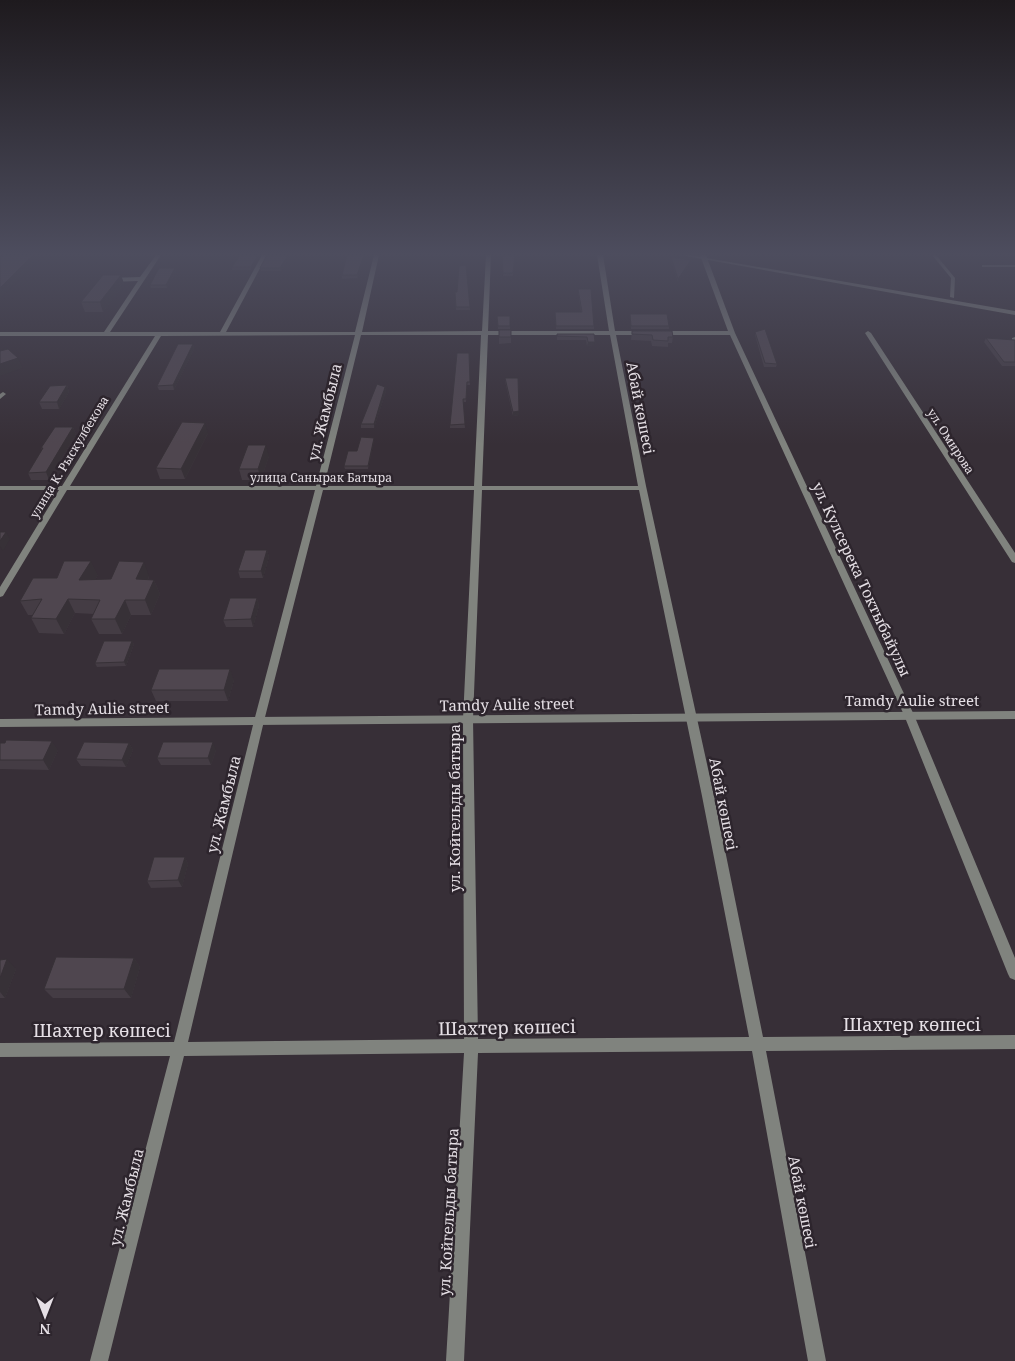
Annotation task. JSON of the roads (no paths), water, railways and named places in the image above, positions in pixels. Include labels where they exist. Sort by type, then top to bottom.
[{"type":"street","points":[[106,334],[116,319]]},
{"type":"street","points":[[222,334],[230,319]]},
{"type":"street","name":"ул. Жамбыла","points":[[99,1361],[180,1049],[259,721],[362,319]]},
{"type":"street","name":"ул. Койгельды батыра","points":[[455,1361],[470,1046],[468,719],[486,319]]},
{"type":"street","name":"Абай көшесі","points":[[609,319],[642,488],[692,717],[818,1361]]},
{"type":"street","name":"ул. Кулсерека Токтыбайулы","points":[[727,319],[909,716],[1015,974]]},
{"type":"street","points":[[0,334],[732,333]]},
{"type":"street","name":"ул. Омирова","points":[[868,333],[1015,560]]},
{"type":"street","name":"улица К. Рыскулбекова","points":[[0,594],[159,334]]},
{"type":"street","name":"улица Санырак Батыра","points":[[0,488],[642,488]]},
{"type":"street","name":"Tamdy Aulie street","points":[[0,724],[1015,715]]},
{"type":"street","name":"Шахтер көшесі","points":[[0,1050],[1015,1042]]}]
